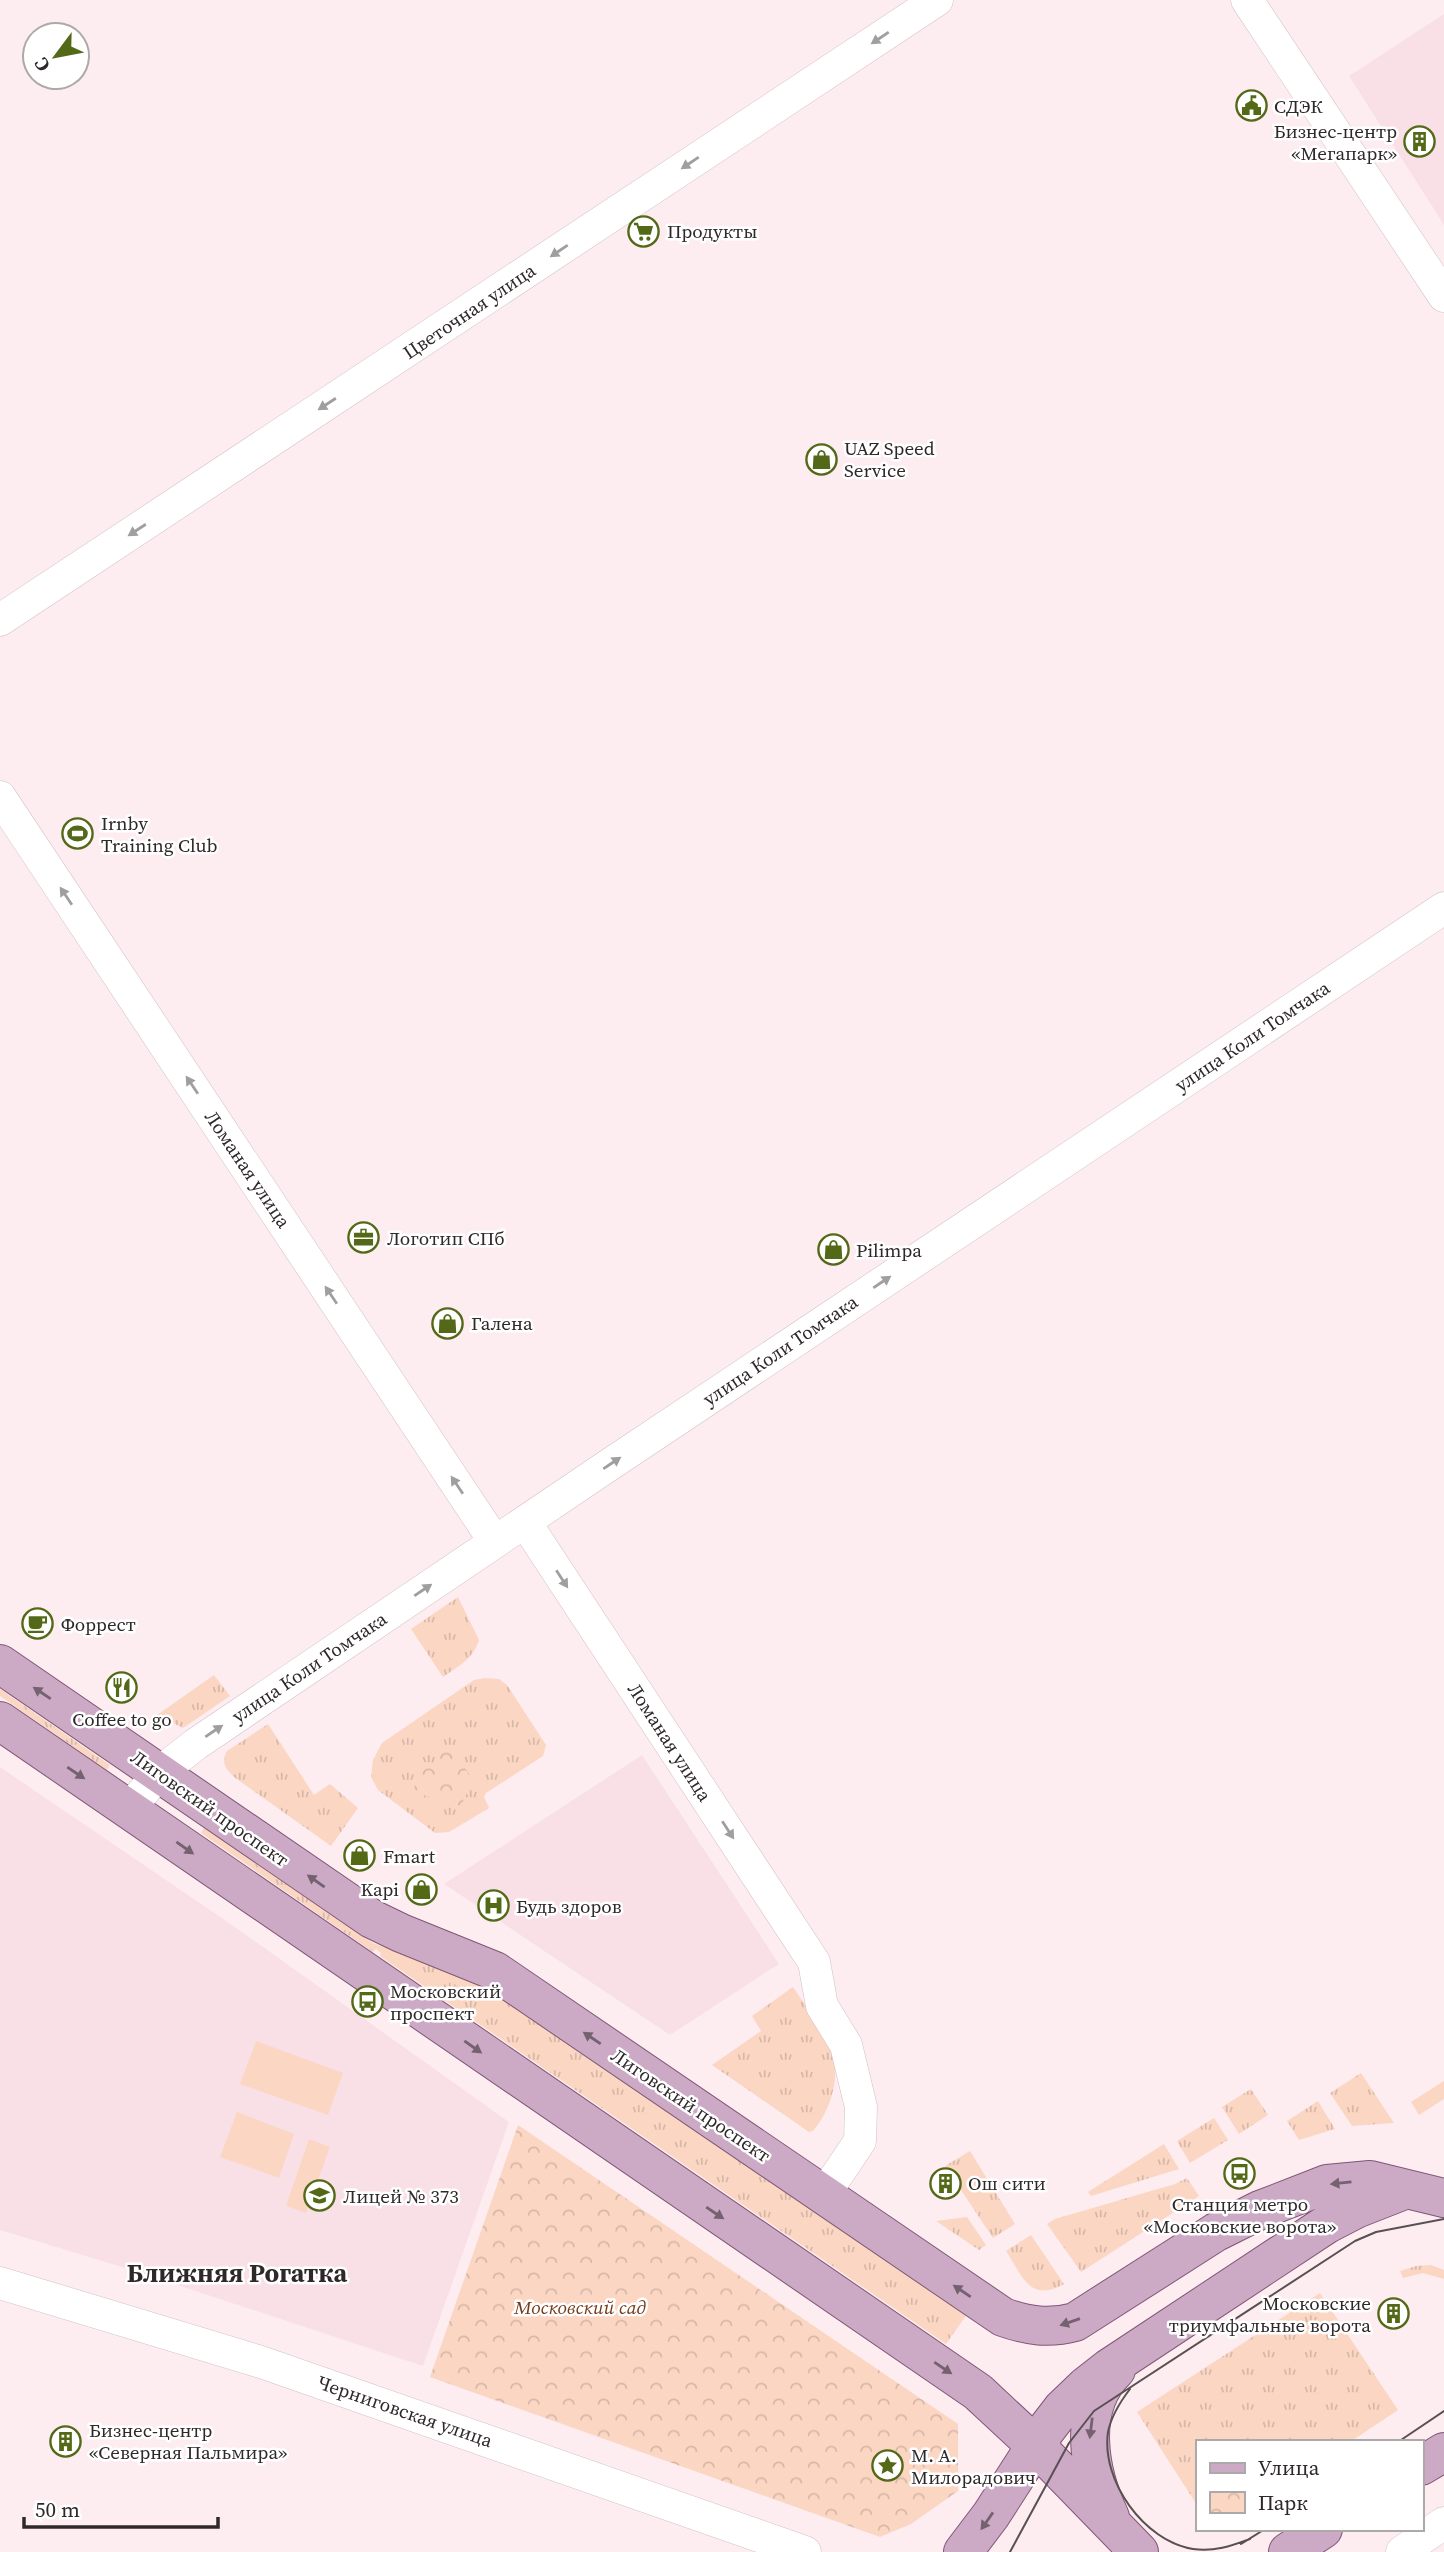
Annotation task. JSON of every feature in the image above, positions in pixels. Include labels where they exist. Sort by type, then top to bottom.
[{"type":"main road","name":"Лиговский проспект","points":[[0,1664],[372,1919],[495,1971],[1003,2317],[1021,2324],[1049,2328],[1075,2322],[1216,2232],[1291,2197],[1327,2184],[1370,2180],[1426,2187],[1444,2199]]},
{"type":"main road","points":[[0,1721],[978,2392],[1036,2446],[1129,2543]]},
{"type":"main road","points":[[962,2552],[991,2515],[1062,2409],[1076,2394],[1109,2368],[1327,2224],[1356,2209],[1426,2187]]},
{"type":"main road","points":[[1129,2543],[1100,2493],[1089,2442],[1091,2421],[1099,2395],[1111,2375],[1136,2351]]},
{"type":"main road","points":[[1423,2465],[1444,2452]]},
{"type":"main road","points":[[1288,2552],[1320,2531]]},
{"type":"street","name":"Цветочная улица","points":[[0,620],[937,0]]},
{"type":"street","points":[[1247,0],[1444,296]]},
{"type":"street","name":"Ломаная улица","points":[[0,797],[495,1542]]},
{"type":"street","name":"улица Коли Томчака","points":[[129,1809],[160,1772],[206,1737],[1444,908]]},
{"type":"street","name":"Ломаная улица","points":[[525,1522],[814,1962],[822,2006],[846,2045],[861,2107],[860,2141],[823,2196]]},
{"type":"street","name":"Черниговская улица","points":[[0,2283],[261,2362],[805,2552]]},
{"type":"street","points":[[1402,2552],[1444,2523]]},
{"type":"shaded area","name":"Бизнес-центр «Мегапарк»","points":[[1444,14],[1444,225],[1349,76]]},
{"type":"shaded area","points":[[642,1755],[779,1964],[670,2035],[444,1884]]},
{"type":"shaded area","points":[[0,1767],[235,1927],[509,2122],[423,2366],[135,2271],[0,2230]]},
{"type":"green space","points":[[458,1597],[479,1640],[469,1657],[443,1677],[411,1629]]},
{"type":"green space","points":[[214,1675],[230,1696],[183,1728],[157,1715]]},
{"type":"green space","points":[[499,1679],[507,1685],[546,1745],[543,1756],[486,1793],[484,1797],[489,1808],[449,1832],[435,1833],[378,1790],[371,1777],[373,1760],[382,1743],[474,1680]]},
{"type":"green space","points":[[0,1689],[110,1765],[107,1770],[0,1696]]},
{"type":"green space","points":[[268,1724],[314,1795],[330,1784],[358,1808],[331,1846],[234,1777],[226,1768],[224,1758],[227,1751]]},
{"type":"green space","points":[[442,1746],[453,1751],[473,1780],[461,1806],[413,1792],[422,1761],[436,1766]]},
{"type":"green space","points":[[204,1828],[373,1943],[477,1977],[968,2313],[946,2344],[380,1956],[381,1953],[376,1949],[373,1952],[201,1833]]},
{"type":"green space","points":[[793,1987],[825,2034],[835,2058],[833,2092],[819,2123],[809,2132],[712,2065],[761,2031],[752,2016]]},
{"type":"green space","points":[[256,2041],[343,2073],[328,2115],[240,2084]]},
{"type":"green space","points":[[1361,2073],[1394,2123],[1352,2126],[1330,2093]]},
{"type":"green space","points":[[1444,2081],[1444,2099],[1419,2115],[1411,2102]]},
{"type":"green space","points":[[1251,2089],[1268,2115],[1239,2134],[1222,2107]]},
{"type":"green space","points":[[1318,2101],[1335,2129],[1299,2140],[1287,2121]]},
{"type":"green space","points":[[237,2112],[294,2134],[279,2178],[220,2157]]},
{"type":"green space","points":[[1214,2118],[1228,2140],[1190,2163],[1177,2141]]},
{"type":"green space","name":"Московский сад","points":[[518,2125],[958,2424],[958,2491],[911,2524],[880,2537],[430,2377]]},
{"type":"green space","points":[[309,2139],[330,2147],[306,2213],[286,2206]]},
{"type":"green space","points":[[1164,2144],[1179,2169],[1091,2196],[1088,2192]]},
{"type":"green space","points":[[970,2151],[1015,2224],[993,2238],[945,2166]]},
{"type":"green space","points":[[1187,2178],[1199,2196],[1081,2272],[1047,2224],[1055,2219],[1175,2184]]},
{"type":"green space","points":[[967,2217],[986,2245],[979,2250],[936,2221]]},
{"type":"green space","points":[[1031,2235],[1064,2284],[1043,2291],[1035,2289],[1023,2278],[1006,2251]]},
{"type":"green space","points":[[1431,2265],[1444,2270],[1444,2279],[1423,2273],[1403,2278],[1400,2271],[1416,2266]]},
{"type":"green space","points":[[1320,2293],[1398,2410],[1353,2440],[1196,2440],[1196,2503],[1137,2412]]},
{"type":"tram line","points":[[1010,2552],[1069,2443],[1094,2411],[1355,2241],[1376,2232],[1444,2219]]},
{"type":"tram line","points":[[1130,2389],[1119,2404],[1108,2432],[1111,2470],[1129,2506],[1158,2534],[1175,2544],[1193,2549],[1215,2549],[1250,2539]]},
{"type":"tram line","points":[[1401,2440],[1444,2411]]},
{"type":"tram line","points":[[1241,2544],[1262,2531]]},
{"type":"place","name":"СДЭК","points":[[1251,106]]},
{"type":"place","name":"Бизнес-центр «Мегапарк»","points":[[1420,142]]},
{"type":"place","name":"Продукты","points":[[644,231]]},
{"type":"place","name":"UAZ Speed Service","points":[[821,459]]},
{"type":"place","name":"Irnby Training Club","points":[[78,834]]},
{"type":"place","name":"Логотип СПб","points":[[364,1238]]},
{"type":"place","name":"Pilimpa","points":[[833,1250]]},
{"type":"place","name":"Галена","points":[[448,1323]]},
{"type":"place","name":"Форрест","points":[[38,1624]]},
{"type":"place","name":"Coffee to go","points":[[122,1688]]},
{"type":"place","name":"Fmart","points":[[360,1856]]},
{"type":"place","name":"Kapi","points":[[422,1889]]},
{"type":"place","name":"Будь здоров","points":[[493,1906]]},
{"type":"place","name":"Московский проспект","points":[[367,2002]]},
{"type":"place","name":"Станция метро «Московские ворота»","points":[[1240,2173]]},
{"type":"place","name":"Ош сити","points":[[945,2183]]},
{"type":"place","name":"Лицей № 373","points":[[320,2196]]},
{"type":"place","name":"Московские триумфальные ворота","points":[[1394,2314]]},
{"type":"place","name":"Бизнес-центр «Северная Пальмира»","points":[[66,2441]]},
{"type":"place","name":"М. А. Милорадович","points":[[888,2466]]},
{"type":"district","name":"Ближняя Рогатка","points":[[237,2273]]}]
